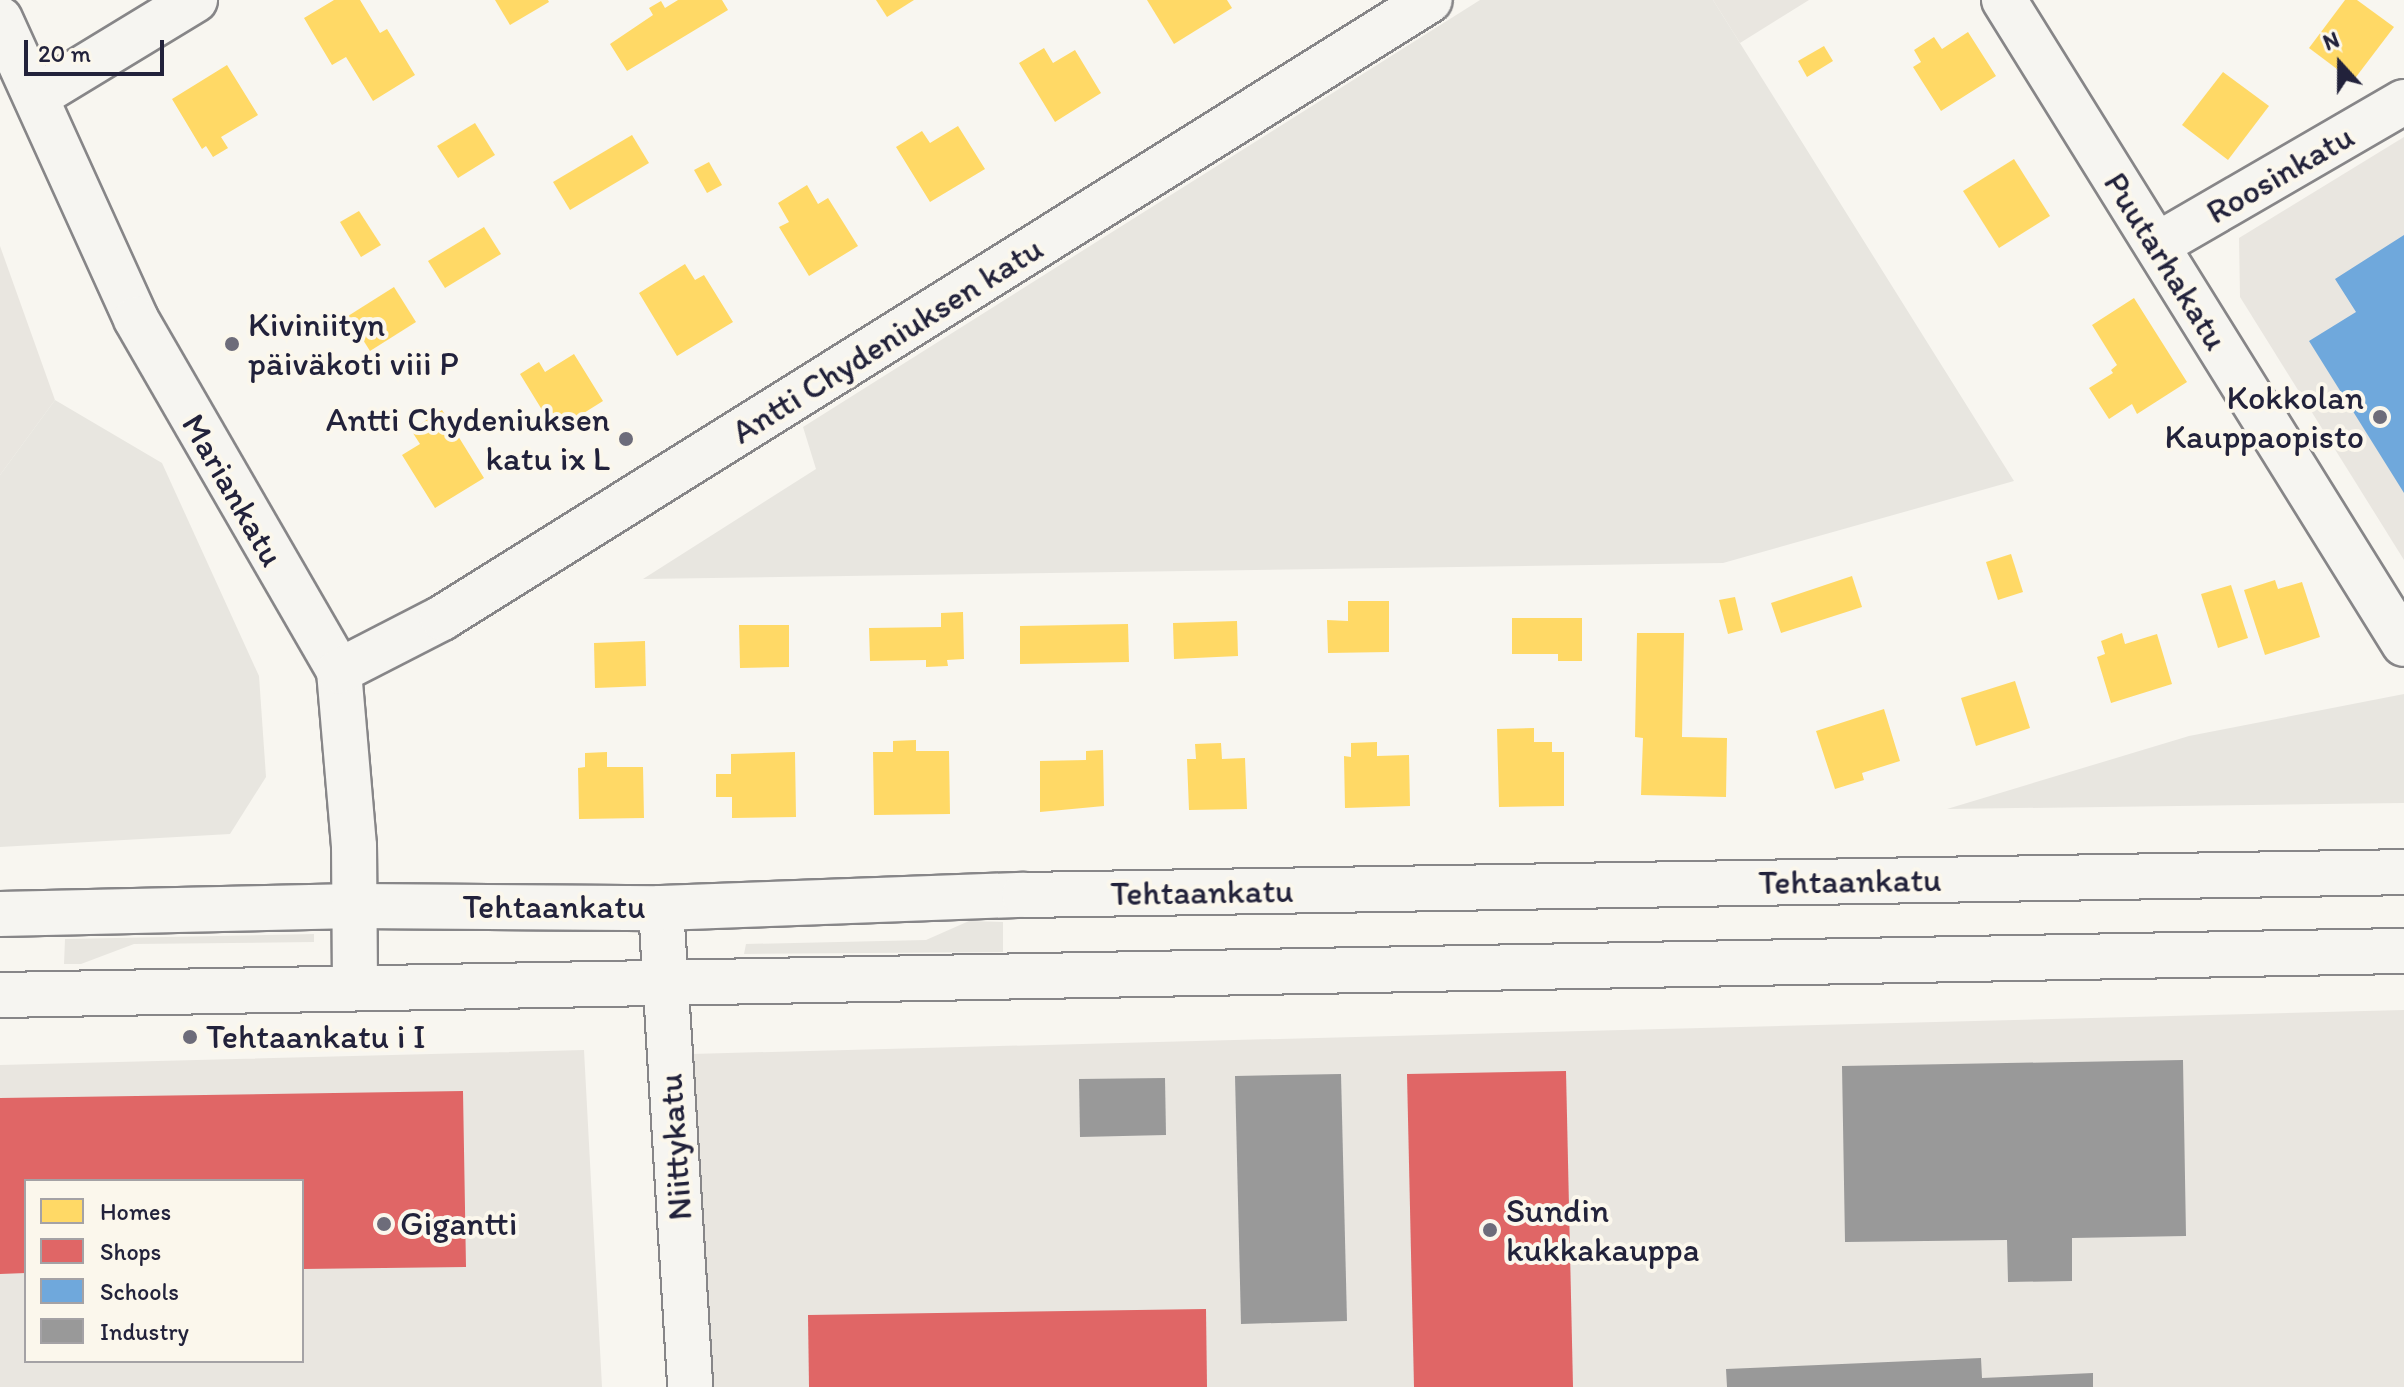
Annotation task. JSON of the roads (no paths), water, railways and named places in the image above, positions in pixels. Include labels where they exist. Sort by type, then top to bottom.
[{"type":"main road","points":[[37,96],[195,0]]},
{"type":"main road","name":"Antti Chydeniuksen katu","points":[[339,671],[442,618],[1430,0]]},
{"type":"main road","name":"Puutarhakatu","points":[[2004,0],[2404,644]]},
{"type":"main road","name":"Mariankatu","points":[[0,19],[136,319],[339,671],[354,846],[355,987]]},
{"type":"main road","name":"Roosinkatu","points":[[2157,245],[2404,102]]},
{"type":"main road","name":"Tehtaankatu","points":[[0,914],[355,906],[661,908],[1024,895],[2404,872]]},
{"type":"main road","name":"Niittykatu","points":[[661,908],[690,1387]]},
{"type":"main road","points":[[0,995],[2404,951]]},
{"type":"place","name":"Kiviniityn päiväkoti viii P","points":[[232,344]]},
{"type":"place","name":"Kokkolan Kauppaopisto","points":[[2380,417]]},
{"type":"place","name":"Antti Chydeniuksen katu ix L","points":[[626,439]]},
{"type":"place","name":"Tehtaankatu i I","points":[[190,1037]]},
{"type":"place","name":"Gigantti","points":[[384,1224]]},
{"type":"place","name":"Sundin kukkakauppa","points":[[1490,1230]]}]
